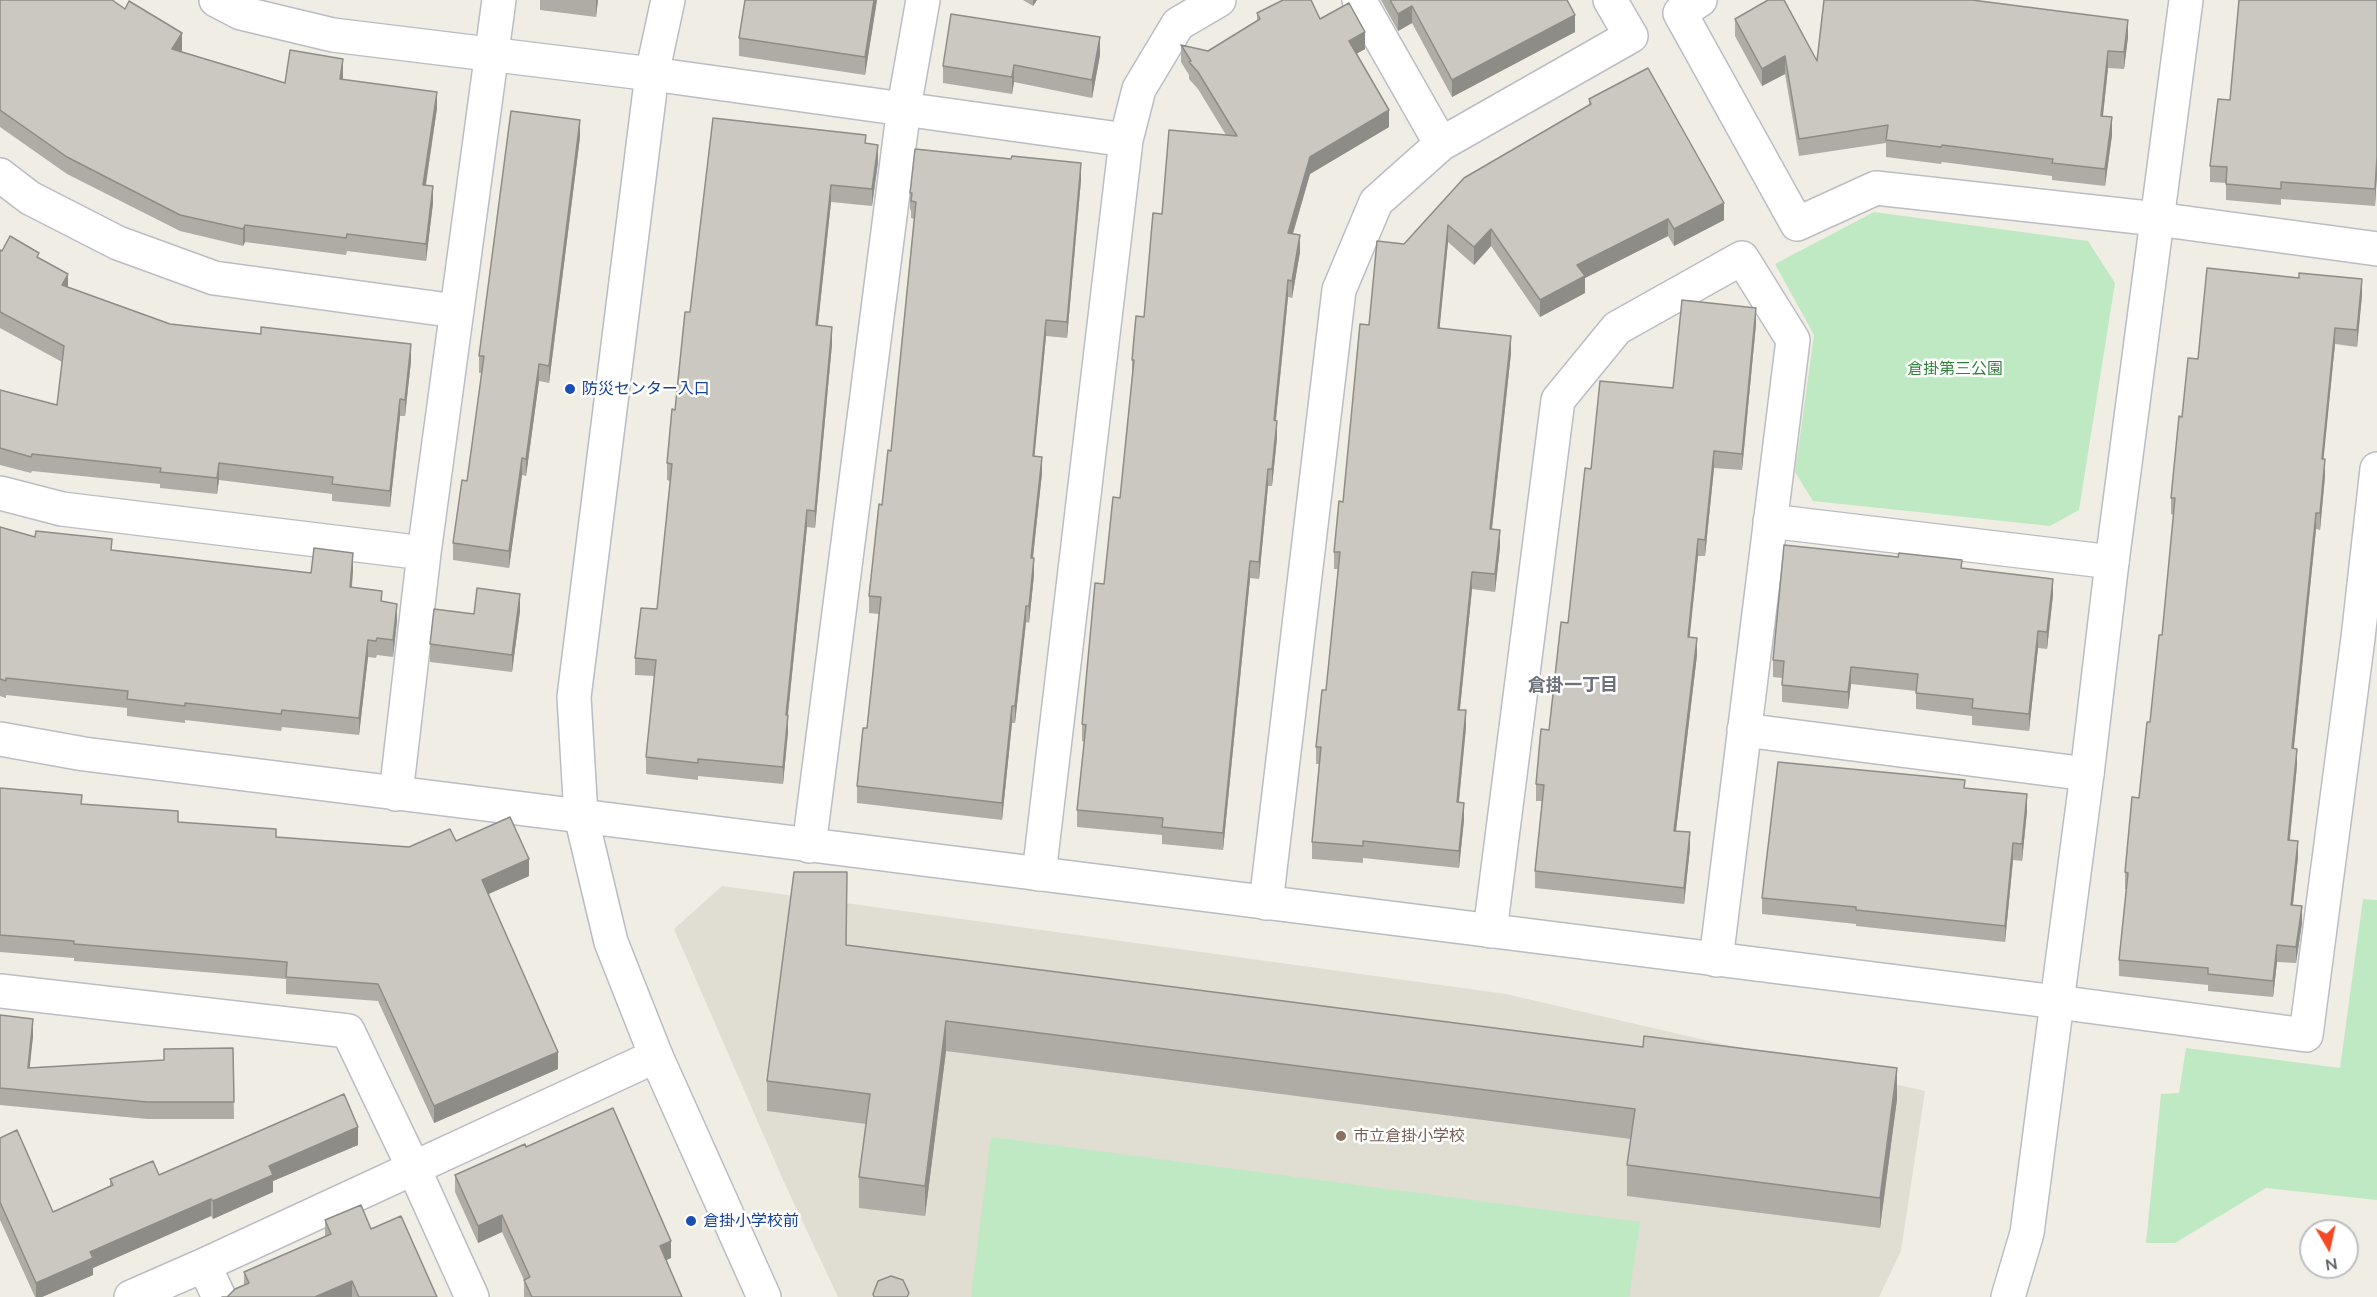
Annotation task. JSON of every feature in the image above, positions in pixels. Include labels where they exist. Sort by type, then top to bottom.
[{"type":"street","points":[[216,0],[241,13],[333,36],[904,107],[1126,140]]},
{"type":"street","points":[[396,794],[424,553],[499,0]]},
{"type":"street","points":[[668,0],[652,74],[574,697],[581,816],[611,942],[656,1056],[764,1297]]},
{"type":"street","points":[[809,846],[904,107],[923,0]]},
{"type":"street","points":[[1039,874],[1126,140],[1139,89],[1178,24],[1219,0]]},
{"type":"street","points":[[1359,0],[1441,144]]},
{"type":"street","points":[[1266,903],[1339,290],[1376,202],[1441,144],[1631,36],[1610,0]]},
{"type":"street","points":[[1700,0],[1680,13],[1797,224],[1876,188],[2157,219],[2377,249]]},
{"type":"street","points":[[2008,1297],[2027,1233],[2186,0]]},
{"type":"street","points":[[0,175],[30,198],[118,243],[214,278],[456,311]]},
{"type":"street","points":[[1490,931],[1558,400],[1617,328],[1742,258],[1793,340],[1716,960]]},
{"type":"street","points":[[0,739],[84,754],[2306,1035],[2368,632],[2377,469]]},
{"type":"street","points":[[0,493],[62,509],[424,553]]},
{"type":"street","points":[[1770,521],[2112,562]]},
{"type":"street","points":[[1744,730],[2087,774]]},
{"type":"street","points":[[0,991],[348,1030],[472,1297]]},
{"type":"street","points":[[130,1297],[414,1169],[656,1056]]},
{"type":"street","points":[[204,1265],[219,1297]]},
{"type":"shaded area","name":"市立倉掛小学校","points":[[722,886],[1506,994],[1925,1091],[1901,1251],[1879,1297],[838,1297],[784,1182],[674,929]]},
{"type":"green space","name":"倉掛第三公園","points":[[1874,212],[2088,241],[2115,283],[2079,510],[2050,526],[1813,501],[1795,472],[1814,335],[1775,264]]},
{"type":"green space","points":[[2363,899],[2377,900],[2377,1200],[2266,1188],[2175,1243],[2146,1243],[2161,1094],[2179,1093],[2186,1048],[2340,1068]]},
{"type":"green space","points":[[991,1137],[1640,1222],[1629,1297],[971,1297]]},
{"type":"building","points":[[0,0],[112,0],[125,9],[129,1],[182,33],[172,49],[285,83],[290,50],[343,59],[340,79],[437,92],[423,185],[433,186],[426,244],[347,234],[346,238],[245,225],[243,229],[180,215],[67,157],[0,110]]},
{"type":"building","points":[[745,0],[874,0],[865,57],[739,38]]},
{"type":"building","points":[[1283,0],[1311,0],[1320,19],[1349,3],[1365,32],[1349,41],[1389,110],[1310,157],[1288,233],[1300,235],[1292,281],[1288,280],[1274,420],[1277,421],[1272,469],[1268,469],[1259,562],[1250,561],[1223,833],[1162,827],[1163,818],[1077,810],[1086,725],[1082,724],[1095,583],[1104,584],[1113,497],[1120,498],[1134,360],[1132,360],[1136,316],[1144,317],[1153,213],[1162,214],[1169,130],[1237,136],[1198,72],[1189,62],[1191,61],[1181,45],[1208,51],[1260,19],[1257,13]]},
{"type":"building","points":[[1390,0],[1567,0],[1575,15],[1452,80],[1412,6],[1398,14]]},
{"type":"building","points":[[1768,0],[1784,0],[1817,61],[1824,0],[1972,0],[2128,20],[2124,52],[2108,51],[2101,116],[2112,117],[2105,169],[2052,163],[2053,159],[1886,140],[1888,125],[1799,139],[1785,56],[1762,69],[1735,19]]},
{"type":"building","points":[[2239,0],[2377,0],[2375,189],[2281,182],[2281,189],[2226,184],[2227,167],[2210,166],[2218,99],[2230,100]]},
{"type":"building","points":[[951,14],[1100,37],[1092,80],[1014,65],[1012,77],[943,66]]},
{"type":"building","points":[[1648,68],[1724,203],[1674,229],[1668,219],[1577,265],[1585,276],[1540,300],[1491,229],[1474,247],[1448,225],[1438,328],[1511,336],[1490,529],[1500,530],[1495,574],[1472,572],[1458,710],[1466,710],[1457,802],[1464,803],[1459,851],[1363,841],[1363,846],[1312,842],[1321,747],[1316,747],[1322,690],[1326,690],[1340,552],[1334,552],[1339,501],[1343,502],[1360,324],[1369,325],[1377,241],[1404,244],[1464,178],[1591,104],[1589,99]]},
{"type":"building","points":[[511,111],[580,120],[549,366],[539,364],[526,459],[522,458],[509,551],[453,543],[462,480],[467,481],[484,356],[479,356]]},
{"type":"building","points":[[713,118],[866,135],[865,143],[878,145],[872,189],[831,185],[816,325],[832,327],[815,511],[807,510],[786,715],[788,715],[783,767],[698,759],[698,763],[646,757],[656,660],[635,658],[641,608],[657,609],[672,464],[667,463],[672,409],[675,410],[685,312],[690,312]]},
{"type":"building","points":[[915,149],[1011,159],[1012,156],[1081,163],[1067,322],[1046,320],[1033,456],[1042,457],[1031,558],[1034,558],[1029,606],[1026,606],[1015,706],[1012,706],[1002,803],[857,786],[863,728],[867,728],[881,597],[869,596],[879,504],[882,505],[888,450],[891,451],[916,202],[911,201],[912,193],[910,193]]},
{"type":"building","points":[[10,236],[39,253],[37,257],[68,274],[62,285],[170,324],[261,334],[261,327],[411,344],[405,400],[400,399],[390,491],[332,484],[333,477],[219,463],[217,478],[160,472],[161,468],[32,454],[31,457],[0,448],[0,390],[57,405],[64,346],[0,312],[0,250],[2,251]]},
{"type":"building","points":[[2207,268],[2299,278],[2299,273],[2362,279],[2357,330],[2335,328],[2322,459],[2325,459],[2320,513],[2316,513],[2292,748],[2297,749],[2288,840],[2298,841],[2291,905],[2302,906],[2296,947],[2277,945],[2273,981],[2208,974],[2208,968],[2119,960],[2128,873],[2125,872],[2132,797],[2139,798],[2159,635],[2162,635],[2175,498],[2171,498],[2179,416],[2182,417],[2188,358],[2198,359]]},
{"type":"building","points":[[1682,300],[1756,308],[1742,454],[1714,451],[1705,540],[1698,539],[1688,637],[1697,638],[1674,831],[1690,832],[1684,888],[1535,871],[1544,785],[1536,784],[1541,729],[1549,730],[1561,622],[1568,623],[1585,468],[1591,469],[1600,381],[1673,388]]},
{"type":"building","points":[[0,527],[35,537],[36,531],[112,539],[111,550],[311,573],[314,548],[353,553],[350,587],[382,591],[381,601],[397,604],[393,640],[377,638],[376,641],[368,640],[359,718],[282,710],[281,714],[185,703],[185,706],[127,699],[128,691],[6,678],[6,681],[0,679]]},
{"type":"building","points":[[1784,545],[1898,557],[1899,553],[1962,560],[1961,568],[2053,579],[2047,632],[2038,631],[2029,714],[1972,708],[1973,699],[1916,693],[1918,674],[1851,667],[1848,692],[1782,685],[1784,661],[1773,660]]},
{"type":"building","points":[[477,588],[520,594],[512,655],[430,644],[434,609],[474,614]]},
{"type":"building","points":[[1778,762],[1965,780],[1964,788],[2027,794],[2022,844],[2013,843],[2005,926],[1856,910],[1856,907],[1762,898]]},
{"type":"building","points":[[0,788],[82,795],[81,804],[178,811],[178,822],[276,829],[276,837],[409,847],[450,829],[456,841],[510,817],[529,859],[482,880],[558,1052],[434,1106],[378,984],[286,977],[287,962],[74,944],[74,941],[0,935]]},
{"type":"building","points":[[794,872],[847,872],[846,945],[1643,1047],[1644,1036],[1897,1068],[1880,1198],[1627,1165],[1635,1109],[946,1021],[925,1186],[859,1177],[870,1094],[767,1081]]},
{"type":"building","points":[[0,1015],[33,1019],[28,1068],[164,1060],[164,1049],[233,1048],[234,1102],[147,1102],[0,1088]]},
{"type":"building","points":[[344,1094],[358,1127],[269,1166],[273,1175],[213,1201],[211,1199],[90,1252],[93,1258],[36,1283],[0,1202],[0,1138],[17,1130],[53,1212],[113,1185],[110,1179],[153,1161],[159,1175]]},
{"type":"building","points":[[613,1108],[671,1241],[660,1246],[682,1297],[532,1297],[524,1280],[530,1277],[502,1215],[478,1226],[455,1175],[525,1144],[526,1147]]},
{"type":"building","points":[[361,1205],[371,1229],[401,1216],[437,1297],[359,1297],[352,1281],[315,1297],[227,1297],[235,1289],[249,1283],[244,1272],[331,1234],[325,1220]]},
{"type":"building","points":[[891,1276],[903,1280],[909,1293],[907,1297],[874,1297],[878,1281]]},
{"type":"place","name":"防災センター入口","points":[[570,389]]},
{"type":"place","name":"市立倉掛小学校","points":[[1341,1136]]},
{"type":"place","name":"倉掛小学校前","points":[[691,1221]]},
{"type":"district","name":"倉掛一丁目","points":[[1573,686]]}]
